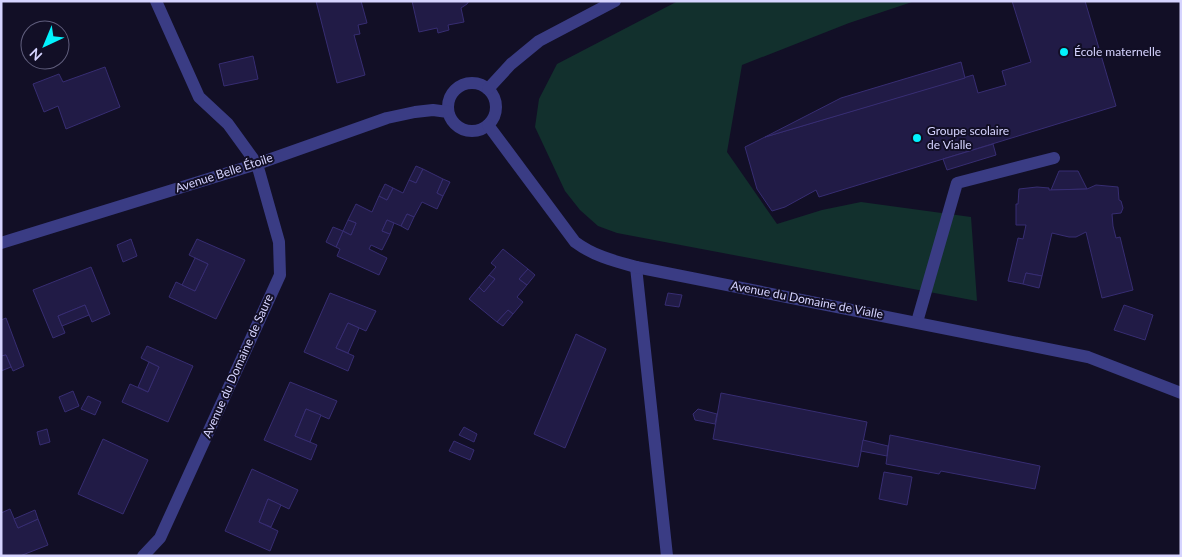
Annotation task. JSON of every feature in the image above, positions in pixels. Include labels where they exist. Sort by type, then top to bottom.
[{"type":"street","points":[[156,1],[199,96],[228,124],[257,164]]},
{"type":"street","points":[[488,89],[511,64],[539,41],[615,1]]},
{"type":"street","points":[[474,83],[488,89],[495,100],[496,107],[495,114],[488,125],[475,131],[461,128],[450,118],[448,104],[450,97],[460,86],[474,83]]},
{"type":"street","name":"Avenue Belle Étoile","points":[[1,243],[257,164],[387,118],[433,110],[448,112]]},
{"type":"street","name":"Avenue du Domaine de Vialle","points":[[488,125],[575,242],[598,256],[636,267],[1088,357],[1181,393]]},
{"type":"street","points":[[917,322],[957,183],[1054,158]]},
{"type":"street","name":"Avenue du Domaine de Saure","points":[[143,556],[160,538],[280,275],[279,242],[257,164]]},
{"type":"street","points":[[636,267],[668,556]]},
{"type":"green space","points":[[678,1],[915,1],[849,23],[742,65],[727,152],[777,224],[822,210],[861,202],[971,217],[977,301],[617,233],[598,226],[580,210],[565,191],[535,127],[539,99],[557,64]]},
{"type":"building","points":[[316,1],[361,1],[367,23],[358,25],[360,34],[354,35],[365,75],[337,83]]},
{"type":"building","points":[[412,1],[469,1],[461,8],[464,22],[448,25],[449,30],[438,33],[437,28],[419,32]]},
{"type":"building","points":[[1012,1],[1085,1],[1116,106],[819,197],[816,190],[785,207],[772,211],[757,189],[745,147],[765,137],[973,75],[978,93],[1006,85],[1002,71],[1031,62]]},
{"type":"building","points":[[253,56],[258,79],[224,86],[219,64]]},
{"type":"building","points":[[961,62],[965,78],[765,137],[841,98]]},
{"type":"building","points":[[105,67],[120,107],[66,129],[58,106],[44,112],[33,84],[59,74],[63,82]]},
{"type":"building","points":[[993,144],[996,155],[947,170],[943,159]]},
{"type":"building","points":[[416,166],[423,169],[416,183],[409,180]]},
{"type":"building","points":[[423,169],[443,179],[437,193],[443,196],[437,209],[422,202],[414,217],[407,214],[401,226],[387,220],[382,231],[390,234],[382,250],[371,245],[369,249],[387,258],[379,275],[337,256],[340,249],[336,247],[343,231],[351,235],[356,223],[348,220],[356,204],[372,212],[379,196],[387,200],[393,188],[403,193],[409,180],[416,183]]},
{"type":"building","points":[[1059,171],[1078,171],[1087,189],[1051,190]]},
{"type":"building","points":[[443,179],[450,182],[443,196],[437,193]]},
{"type":"building","points":[[385,184],[393,188],[387,200],[379,196]]},
{"type":"building","points":[[1096,185],[1118,187],[1119,200],[1123,208],[1121,213],[1112,214],[1113,226],[1116,238],[1120,237],[1133,290],[1102,298],[1086,232],[1076,237],[1052,233],[1042,276],[1026,273],[1023,284],[1008,281],[1018,238],[1023,239],[1026,225],[1016,225],[1016,204],[1018,204],[1019,189],[1037,187],[1049,188],[1049,190],[1087,189]]},
{"type":"building","points":[[407,214],[414,217],[408,230],[401,226]]},
{"type":"building","points":[[348,220],[356,223],[351,235],[343,231]]},
{"type":"building","points":[[387,220],[394,223],[390,234],[382,231]]},
{"type":"building","points":[[333,227],[343,231],[336,247],[326,242]]},
{"type":"building","points":[[131,239],[137,256],[123,262],[117,245]]},
{"type":"building","points":[[197,239],[245,260],[216,319],[169,297],[176,282],[195,291],[208,264],[189,255]]},
{"type":"building","points":[[503,249],[528,269],[519,279],[527,285],[517,297],[523,302],[513,314],[508,310],[497,322],[469,299],[479,287],[484,292],[495,279],[489,275],[496,267],[491,263]]},
{"type":"building","points":[[195,258],[208,264],[195,291],[182,285]]},
{"type":"building","points":[[91,267],[110,314],[92,322],[85,305],[58,316],[65,333],[53,338],[33,290]]},
{"type":"building","points":[[528,269],[535,275],[527,285],[519,279]]},
{"type":"building","points":[[1026,273],[1042,276],[1039,288],[1023,284]]},
{"type":"building","points":[[489,275],[495,279],[484,292],[479,287]]},
{"type":"building","points":[[330,293],[376,311],[366,331],[348,323],[336,348],[354,356],[348,371],[304,352]]},
{"type":"building","points":[[668,293],[682,295],[679,307],[665,305]]},
{"type":"building","points":[[85,305],[89,315],[62,326],[58,316]]},
{"type":"building","points":[[1124,305],[1153,315],[1145,340],[1114,330]]},
{"type":"building","points":[[508,310],[513,314],[503,326],[497,322]]},
{"type":"building","points":[[6,318],[24,366],[13,371],[6,355],[1,356],[1,320]]},
{"type":"building","points":[[348,323],[359,328],[348,353],[336,348]]},
{"type":"building","points":[[576,334],[606,349],[565,448],[534,434]]},
{"type":"building","points":[[147,346],[193,366],[168,422],[122,402],[130,384],[148,392],[159,367],[141,358]]},
{"type":"building","points":[[6,355],[11,367],[1,371],[1,356]]},
{"type":"building","points":[[149,362],[159,367],[148,392],[138,387]]},
{"type":"building","points":[[290,382],[337,401],[329,419],[306,409],[295,436],[317,445],[311,460],[264,440]]},
{"type":"building","points":[[73,391],[79,406],[65,412],[59,397]]},
{"type":"building","points":[[721,393],[867,422],[858,467],[713,439]]},
{"type":"building","points":[[88,396],[101,402],[95,415],[81,409]]},
{"type":"building","points":[[306,409],[321,415],[310,442],[295,436]]},
{"type":"building","points":[[698,409],[717,414],[715,424],[695,420],[693,414]]},
{"type":"building","points":[[464,427],[477,434],[474,442],[459,435]]},
{"type":"building","points":[[47,429],[50,442],[40,445],[37,432]]},
{"type":"building","points":[[890,435],[1040,466],[1035,489],[941,471],[939,474],[886,464]]},
{"type":"building","points":[[103,439],[148,460],[123,514],[78,494]]},
{"type":"building","points":[[863,440],[888,446],[887,456],[861,451]]},
{"type":"building","points":[[454,441],[474,450],[470,460],[449,451]]},
{"type":"building","points":[[252,469],[298,490],[289,509],[268,499],[259,522],[278,531],[270,551],[225,531]]},
{"type":"building","points":[[884,472],[912,477],[907,505],[879,499]]},
{"type":"building","points":[[268,499],[281,505],[271,527],[259,522]]},
{"type":"building","points":[[10,509],[18,528],[38,519],[48,545],[20,556],[1,556],[1,513]]},
{"type":"building","points":[[35,510],[38,519],[18,528],[14,519]]},
{"type":"place","name":"École maternelle","points":[[1064,52]]},
{"type":"place","name":"Groupe scolaire de Vialle","points":[[917,138]]}]
